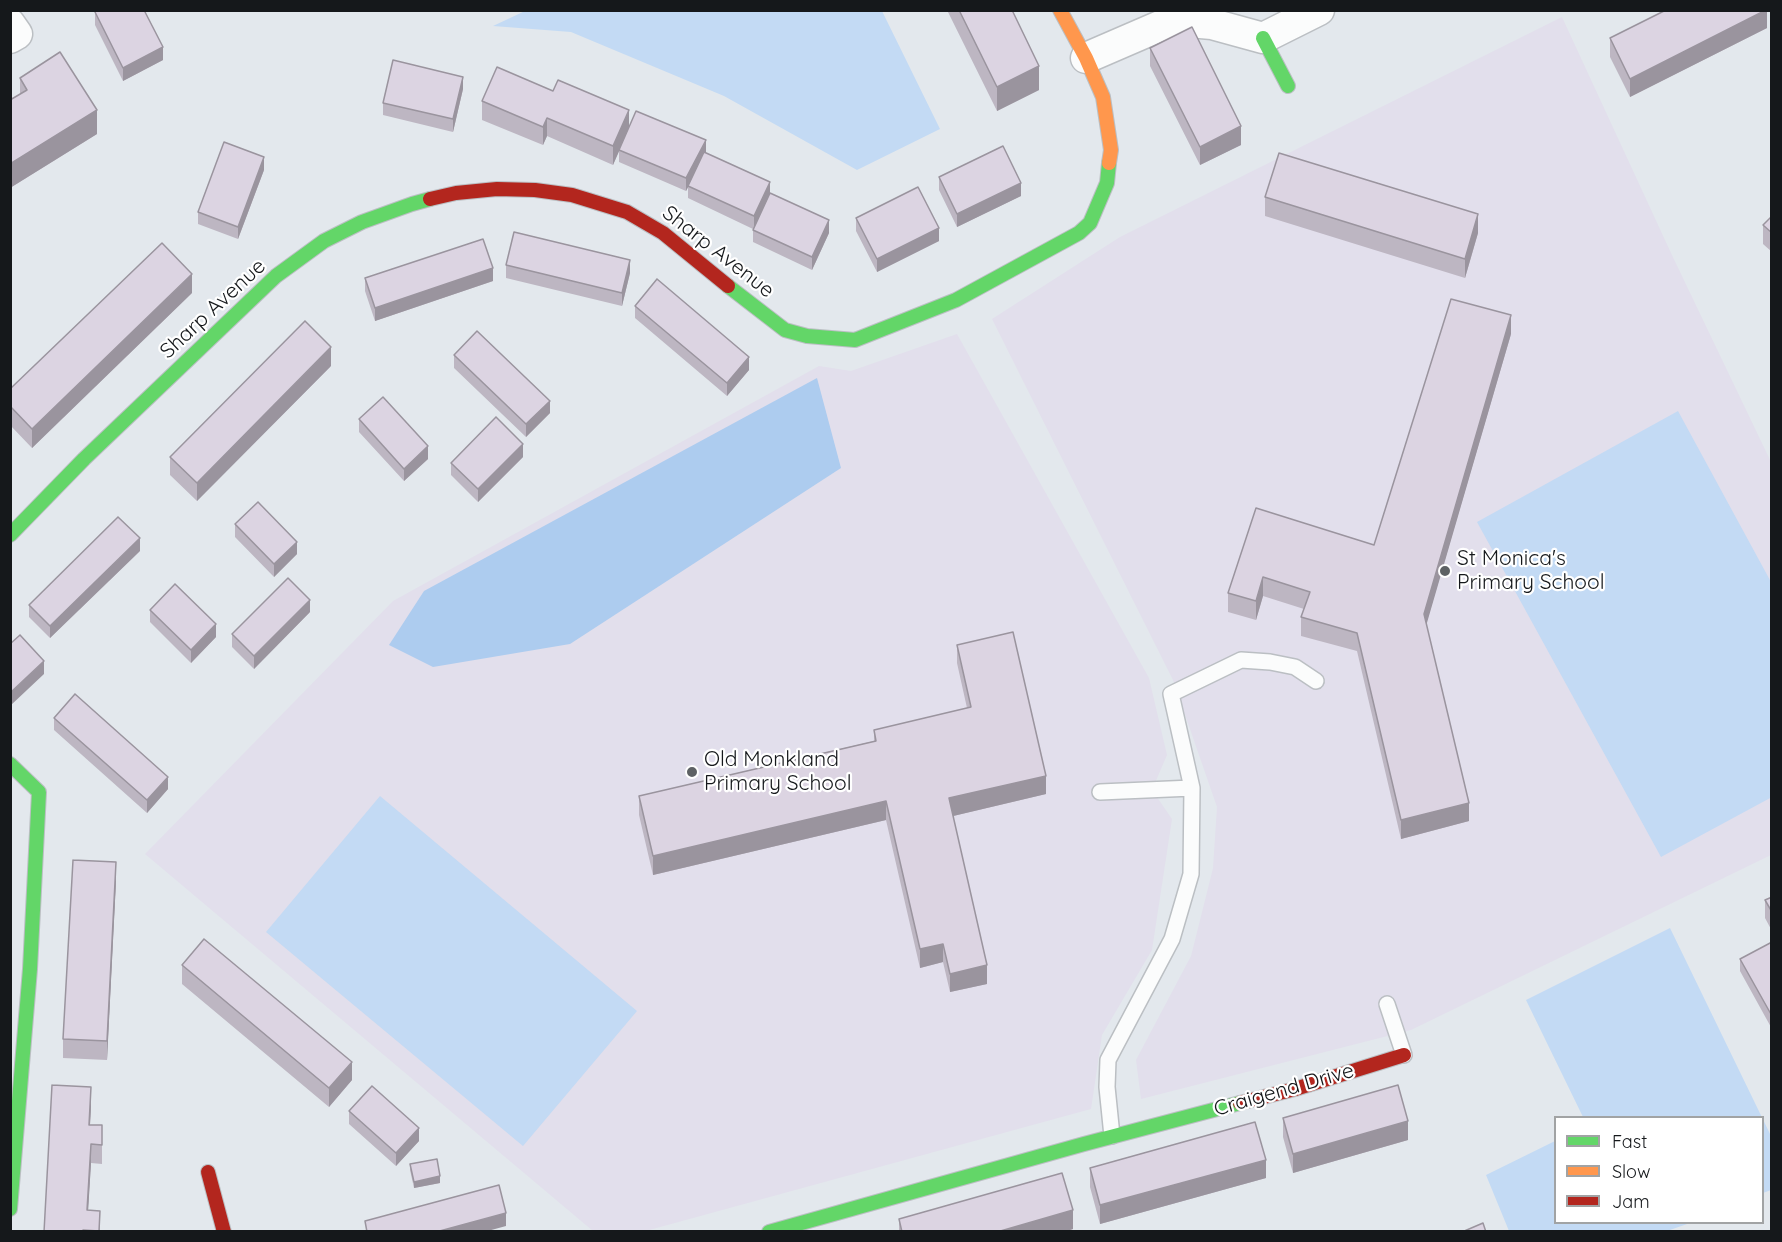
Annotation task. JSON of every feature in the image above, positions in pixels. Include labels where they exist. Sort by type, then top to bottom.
[{"type":"street","name":"Sharp Avenue","points":[[10,535],[84,459],[276,276],[324,241],[363,222],[423,201],[466,192],[497,189],[536,190],[572,195],[627,212],[663,232],[748,303],[785,330],[807,336],[855,340],[956,300],[1079,233],[1090,223],[1107,183],[1111,150],[1103,97],[1086,58],[1060,10]]},
{"type":"street","points":[[1086,58],[1167,24],[1189,22],[1212,24],[1263,38],[1319,10]]},
{"type":"street","points":[[10,24],[17,34],[10,38]]},
{"type":"street","points":[[1263,38],[1288,86]]},
{"type":"street","points":[[10,764],[39,792],[30,969],[17,1059],[10,1209]]},
{"type":"street","name":"Craigend Drive","points":[[769,1232],[1112,1136],[1295,1089],[1404,1055]]},
{"type":"street","points":[[208,1172],[224,1232]]},
{"type":"lane","points":[[1112,1136],[1107,1088],[1108,1060],[1172,939],[1191,874],[1192,788],[1172,694],[1241,660],[1295,667],[1316,681]]},
{"type":"lane","points":[[1100,792],[1192,788]]},
{"type":"lane","name":"Craigend Drive","points":[[1388,1004],[1404,1055]]},
{"type":"shaded area","points":[[525,11],[882,11],[940,129],[857,170],[724,96],[571,32],[493,26]]},
{"type":"shaded area","name":"St Monica's Primary School","points":[[1562,17],[1771,462],[1771,855],[1411,1030],[1141,1099],[1136,1060],[1191,956],[1213,868],[1217,807],[1173,680],[992,319],[1120,237]]},
{"type":"shaded area","name":"Old Monkland Primary School","points":[[957,334],[1149,678],[1167,755],[1152,790],[1172,819],[1152,950],[1102,1035],[1091,1109],[642,1232],[593,1231],[145,854],[393,601],[819,366],[851,371]]},
{"type":"shaded area","points":[[817,378],[841,468],[570,644],[433,667],[389,645],[424,591]]},
{"type":"shaded area","points":[[1678,411],[1771,582],[1772,797],[1661,857],[1477,522]]},
{"type":"shaded area","points":[[380,796],[637,1011],[523,1146],[266,932]]},
{"type":"shaded area","points":[[1670,928],[1761,1116],[1583,1116],[1526,1000]]},
{"type":"shaded area","points":[[1764,1122],[1771,1136],[1771,1190],[1764,1193]]},
{"type":"shaded area","points":[[1554,1141],[1554,1224],[1687,1224],[1667,1231],[1509,1231],[1486,1175]]},
{"type":"building","points":[[98,10],[144,10],[163,47],[123,68],[95,12]]},
{"type":"building","points":[[959,10],[1012,10],[1039,66],[997,87]]},
{"type":"building","points":[[1666,10],[1766,10],[1630,79],[1610,38]]},
{"type":"building","points":[[1192,27],[1241,126],[1200,147],[1150,48]]},
{"type":"building","points":[[60,52],[97,110],[10,164],[10,100],[27,90],[20,78]]},
{"type":"building","points":[[393,60],[463,77],[453,119],[383,103]]},
{"type":"building","points":[[497,67],[553,91],[558,80],[629,110],[613,146],[547,118],[543,127],[482,101]]},
{"type":"building","points":[[636,111],[706,140],[686,178],[619,150]]},
{"type":"building","points":[[224,142],[264,157],[238,227],[198,212]]},
{"type":"building","points":[[1003,146],[1021,183],[957,214],[939,177]]},
{"type":"building","points":[[704,152],[770,182],[754,216],[688,186]]},
{"type":"building","points":[[1279,153],[1478,214],[1465,259],[1265,197]]},
{"type":"building","points":[[918,187],[939,228],[877,259],[856,218]]},
{"type":"building","points":[[770,193],[829,220],[812,257],[753,230]]},
{"type":"building","points":[[1772,216],[1772,233],[1763,225]]},
{"type":"building","points":[[514,232],[630,260],[622,293],[506,265]]},
{"type":"building","points":[[483,239],[493,268],[375,308],[365,278]]},
{"type":"building","points":[[162,243],[192,274],[32,429],[10,406],[10,389]]},
{"type":"building","points":[[657,279],[749,357],[727,383],[635,306]]},
{"type":"building","points":[[1451,299],[1511,315],[1424,614],[1469,803],[1401,820],[1357,633],[1301,617],[1310,592],[1263,577],[1256,601],[1228,593],[1256,508],[1374,545]]},
{"type":"building","points":[[305,321],[331,347],[197,483],[170,457]]},
{"type":"building","points":[[477,331],[550,401],[526,424],[454,355]]},
{"type":"building","points":[[383,397],[428,446],[404,469],[359,419]]},
{"type":"building","points":[[496,417],[523,444],[478,489],[451,463]]},
{"type":"building","points":[[258,502],[297,542],[274,564],[235,524]]},
{"type":"building","points":[[118,517],[140,538],[50,626],[29,605]]},
{"type":"building","points":[[288,578],[310,600],[254,656],[232,634]]},
{"type":"building","points":[[175,584],[216,624],[191,650],[150,610]]},
{"type":"building","points":[[1013,632],[1046,776],[949,798],[987,965],[950,974],[943,944],[920,949],[886,801],[653,856],[639,796],[876,741],[874,730],[971,707],[957,645]]},
{"type":"building","points":[[20,635],[44,661],[10,693],[10,644]]},
{"type":"building","points":[[75,694],[168,777],[147,800],[54,718]]},
{"type":"building","points":[[73,860],[116,862],[107,1041],[63,1039]]},
{"type":"building","points":[[1772,897],[1772,912],[1765,900]]},
{"type":"building","points":[[204,939],[352,1062],[329,1088],[182,965]]},
{"type":"building","points":[[1772,942],[1772,1016],[1740,959]]},
{"type":"building","points":[[52,1085],[91,1087],[89,1125],[102,1125],[102,1145],[91,1144],[87,1210],[100,1211],[99,1231],[44,1232]]},
{"type":"building","points":[[1398,1085],[1408,1121],[1293,1154],[1283,1118]]},
{"type":"building","points":[[372,1086],[419,1128],[396,1153],[349,1111]]},
{"type":"building","points":[[1255,1122],[1266,1160],[1100,1205],[1090,1168]]},
{"type":"building","points":[[437,1159],[440,1176],[414,1182],[410,1164]]},
{"type":"building","points":[[1062,1173],[1073,1210],[997,1232],[902,1232],[899,1219]]},
{"type":"building","points":[[499,1185],[506,1213],[436,1232],[367,1232],[365,1221]]},
{"type":"building","points":[[1483,1223],[1486,1232],[1462,1232]]},
{"type":"traffic: fast","points":[[1263,38],[1288,86]]},
{"type":"traffic: fast","points":[[728,286],[785,330],[807,336],[855,340],[956,300],[1079,233],[1090,223],[1107,183],[1109,163]]},
{"type":"traffic: fast","points":[[10,535],[84,459],[276,276],[324,241],[362,222],[430,199]]},
{"type":"traffic: fast","points":[[10,764],[39,792],[30,969],[10,1209]]},
{"type":"traffic: fast","points":[[769,1232],[1240,1103]]},
{"type":"traffic: slow","points":[[1060,10],[1086,58],[1103,97],[1111,150],[1109,163]]},
{"type":"traffic: jam","points":[[430,199],[456,193],[497,189],[535,190],[572,195],[627,212],[663,233],[728,286]]},
{"type":"traffic: jam","points":[[1240,1103],[1295,1089],[1404,1055]]},
{"type":"traffic: jam","points":[[208,1172],[224,1232]]},
{"type":"place","name":"St Monica's Primary School","points":[[1445,571]]},
{"type":"place","name":"Old Monkland Primary School","points":[[692,772]]}]
